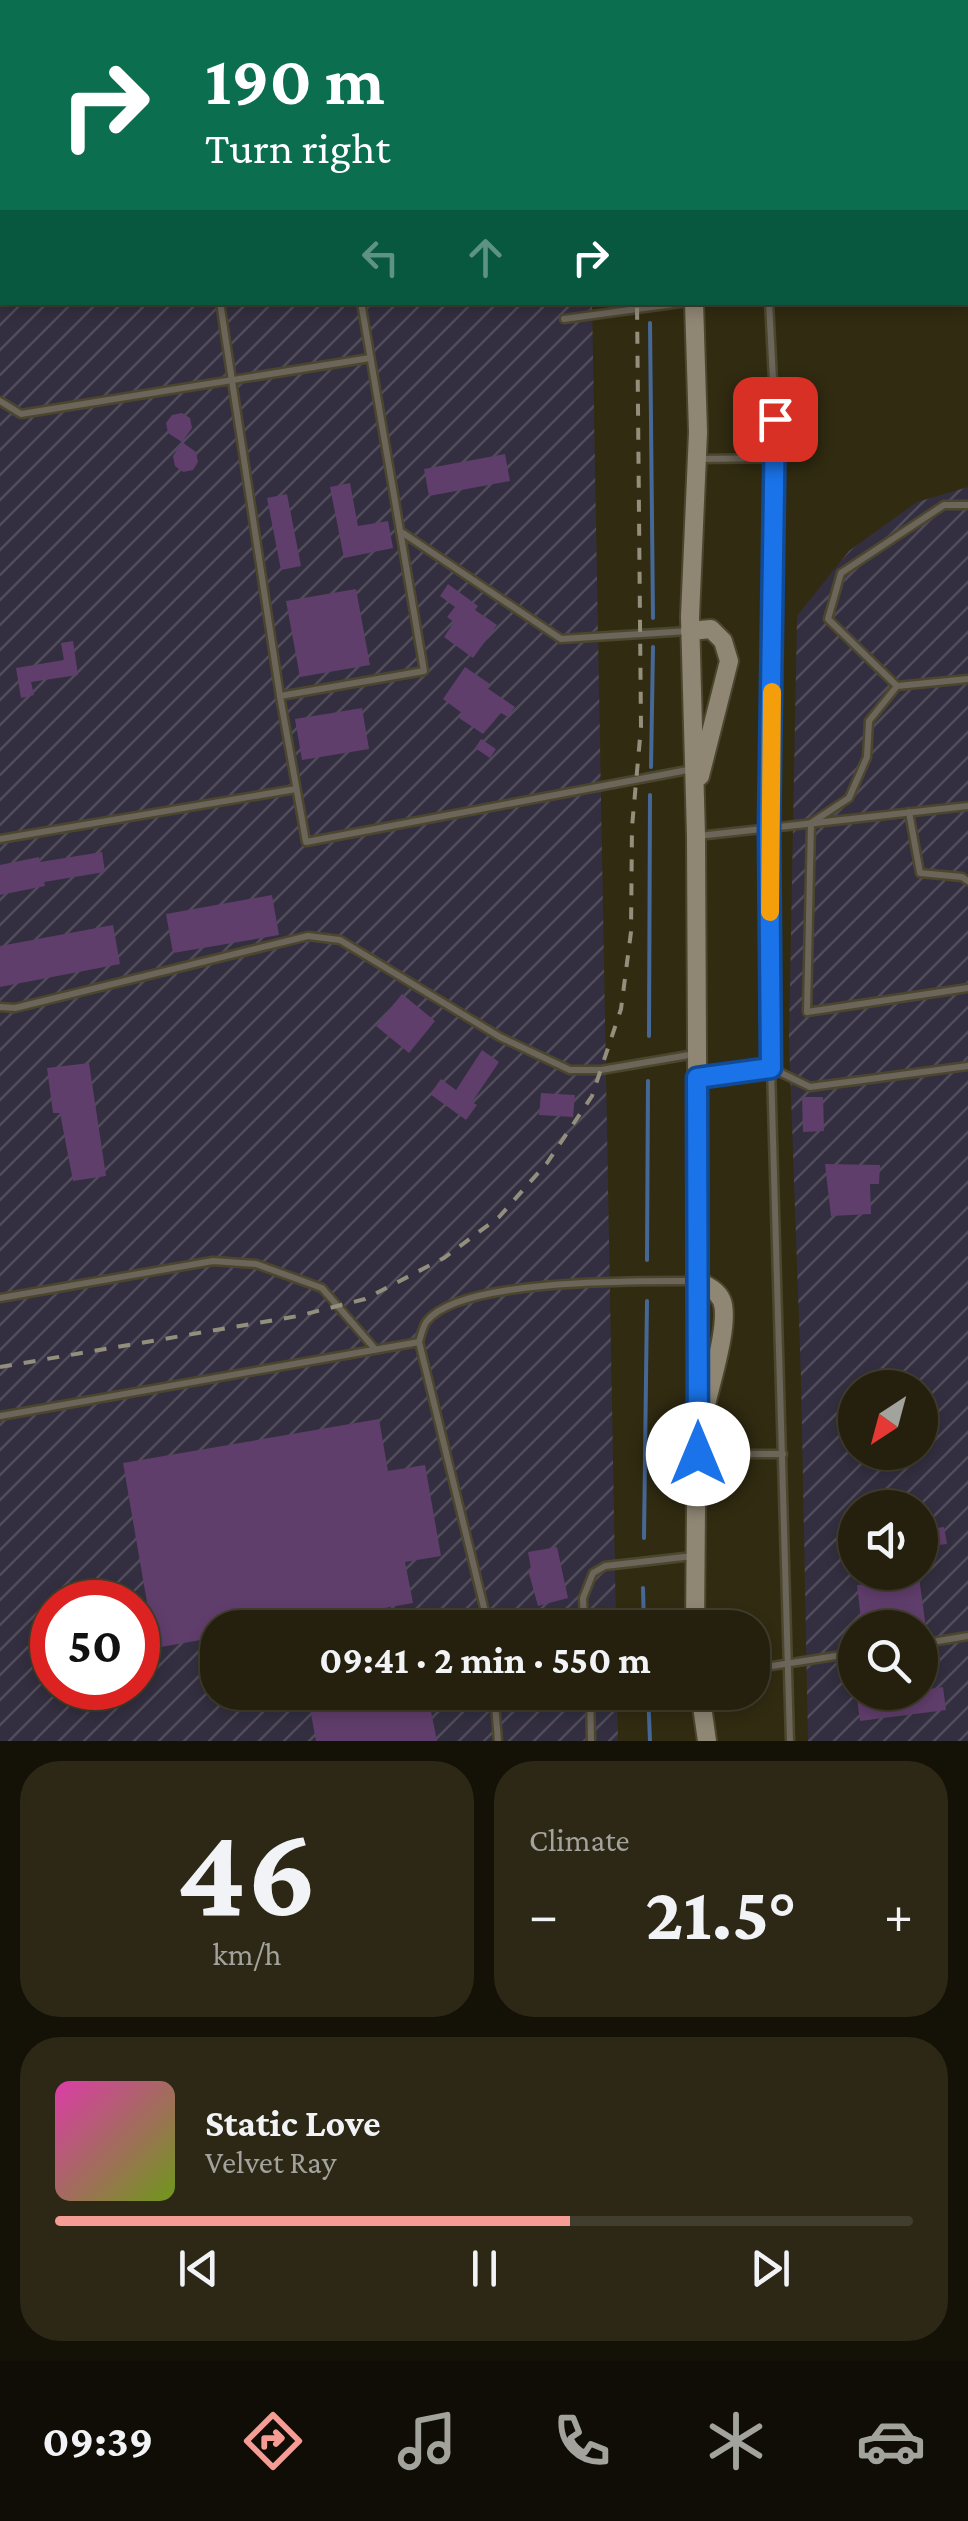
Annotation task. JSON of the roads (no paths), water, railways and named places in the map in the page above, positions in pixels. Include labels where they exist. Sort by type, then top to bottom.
[{"type":"main road","points":[[691,305],[697,458],[690,631],[696,836],[698,1280],[714,1289],[724,1303],[698,1449],[695,1610]]},
{"type":"main road","points":[[690,631],[711,629],[723,640],[728,661],[695,796]]},
{"type":"main road","points":[[703,1710],[707,1741]]},
{"type":"lane","points":[[220,305],[306,842],[694,769]]},
{"type":"lane","points":[[280,696],[424,670],[362,305]]},
{"type":"lane","points":[[564,320],[670,305]]},
{"type":"lane","points":[[769,305],[776,458],[769,829],[771,1068],[790,1741]]},
{"type":"lane","points":[[0,400],[21,414],[371,358]]},
{"type":"lane","points":[[697,458],[776,458]]},
{"type":"lane","points":[[897,686],[828,620],[841,573],[944,505],[968,505]]},
{"type":"lane","points":[[400,531],[561,639],[690,631]]},
{"type":"lane","points":[[811,824],[848,798],[867,757],[869,722],[897,686],[968,679]]},
{"type":"lane","points":[[0,840],[296,789]]},
{"type":"lane","points":[[696,836],[968,806]]},
{"type":"lane","points":[[910,812],[920,873],[968,881]]},
{"type":"lane","points":[[811,824],[807,1012],[968,988]]},
{"type":"lane","points":[[0,1007],[15,1008],[308,936],[340,940],[352,946],[500,1037],[570,1070],[601,1070],[696,1054]]},
{"type":"lane","points":[[697,1078],[771,1068],[810,1086],[968,1066]]},
{"type":"lane","points":[[0,1298],[213,1261],[256,1264],[322,1288],[376,1350]]},
{"type":"lane","points":[[486,1610],[419,1342],[427,1320],[459,1300],[565,1282],[698,1280]]},
{"type":"lane","points":[[0,1416],[419,1342]]},
{"type":"lane","points":[[698,1449],[783,1454]]},
{"type":"lane","points":[[583,1610],[583,1598],[593,1572],[605,1566],[694,1556]]},
{"type":"lane","points":[[938,1641],[968,1636]]},
{"type":"lane","points":[[770,1666],[838,1656]]},
{"type":"lane","points":[[495,1710],[498,1741]]},
{"type":"lane","points":[[590,1710],[591,1741]]},
{"type":"waterway","points":[[650,323],[653,618]]},
{"type":"waterway","points":[[651,767],[653,647]]},
{"type":"waterway","points":[[649,1036],[650,795]]},
{"type":"waterway","points":[[647,1260],[648,1081]]},
{"type":"waterway","points":[[644,1538],[647,1301]]},
{"type":"waterway","points":[[643,1588],[644,1610]]},
{"type":"waterway","points":[[649,1710],[650,1741]]},
{"type":"railway","points":[[0,1367],[298,1316],[365,1299],[444,1258],[499,1217],[547,1163],[592,1096],[621,1009],[631,932],[632,827],[641,727],[637,305]]}]
